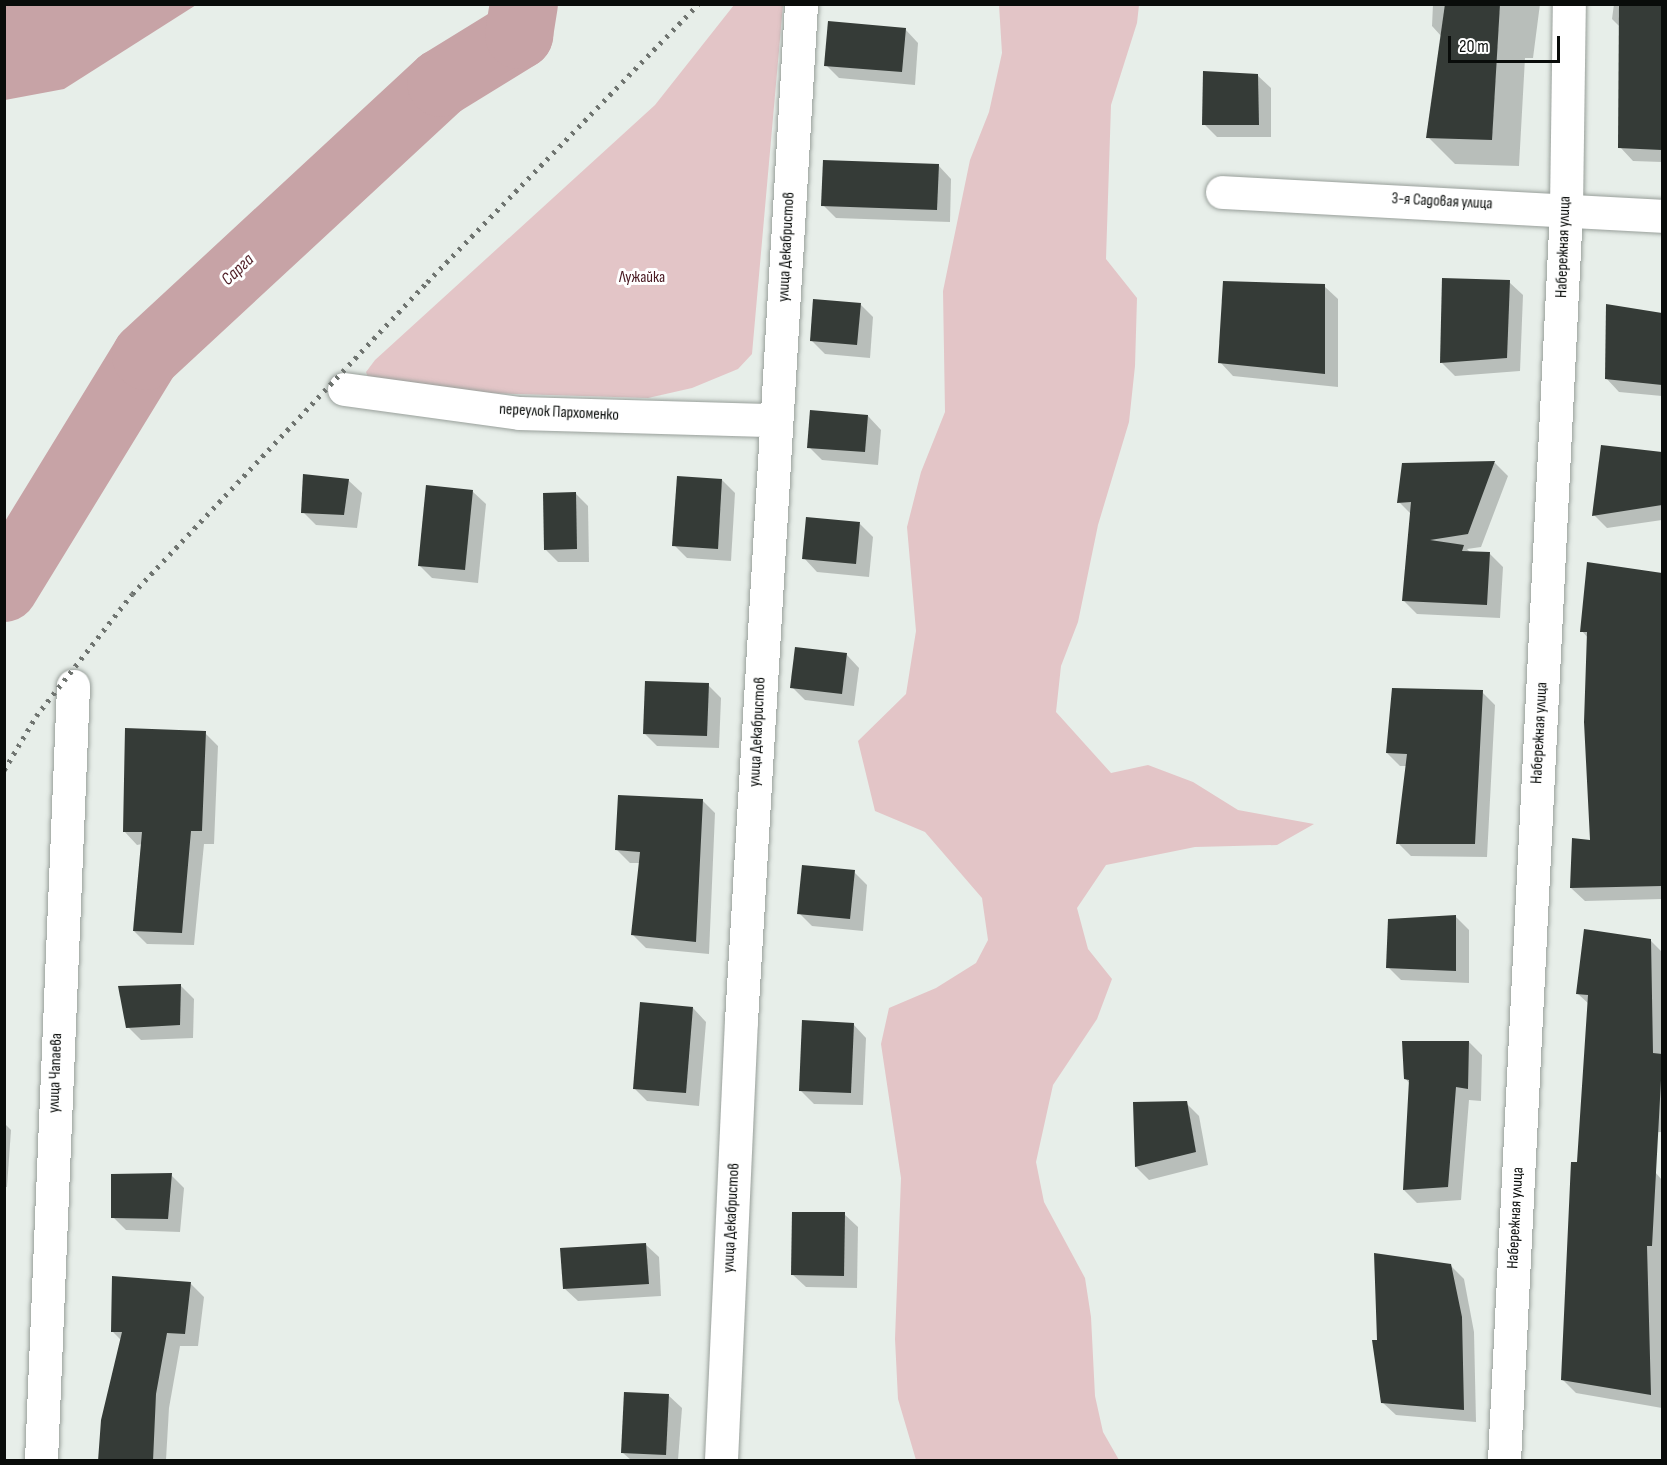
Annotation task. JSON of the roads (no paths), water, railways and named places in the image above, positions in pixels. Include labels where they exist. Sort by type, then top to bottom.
[{"type":"street","name":"улица Декабристов","points":[[721,1461],[741,1009],[801,4]]},
{"type":"street","name":"Набережная улица","points":[[1504,1461],[1566,208],[1569,4]]},
{"type":"street","name":"3-я Садовая улица","points":[[1222,192],[1566,208],[1662,216]]},
{"type":"street","name":"переулок Пархоменко","points":[[344,389],[519,413],[776,420]]},
{"type":"street","name":"улица Чапаева","points":[[41,1461],[73,686]]},
{"type":"waterway","name":"Сарга","points":[[4,588],[146,356],[441,83],[519,35],[524,4]]},
{"type":"railway","points":[[4,770],[36,716],[132,594],[427,282],[698,4]]},
{"type":"park label","name":"Лужайка","points":[[642,278]]}]
